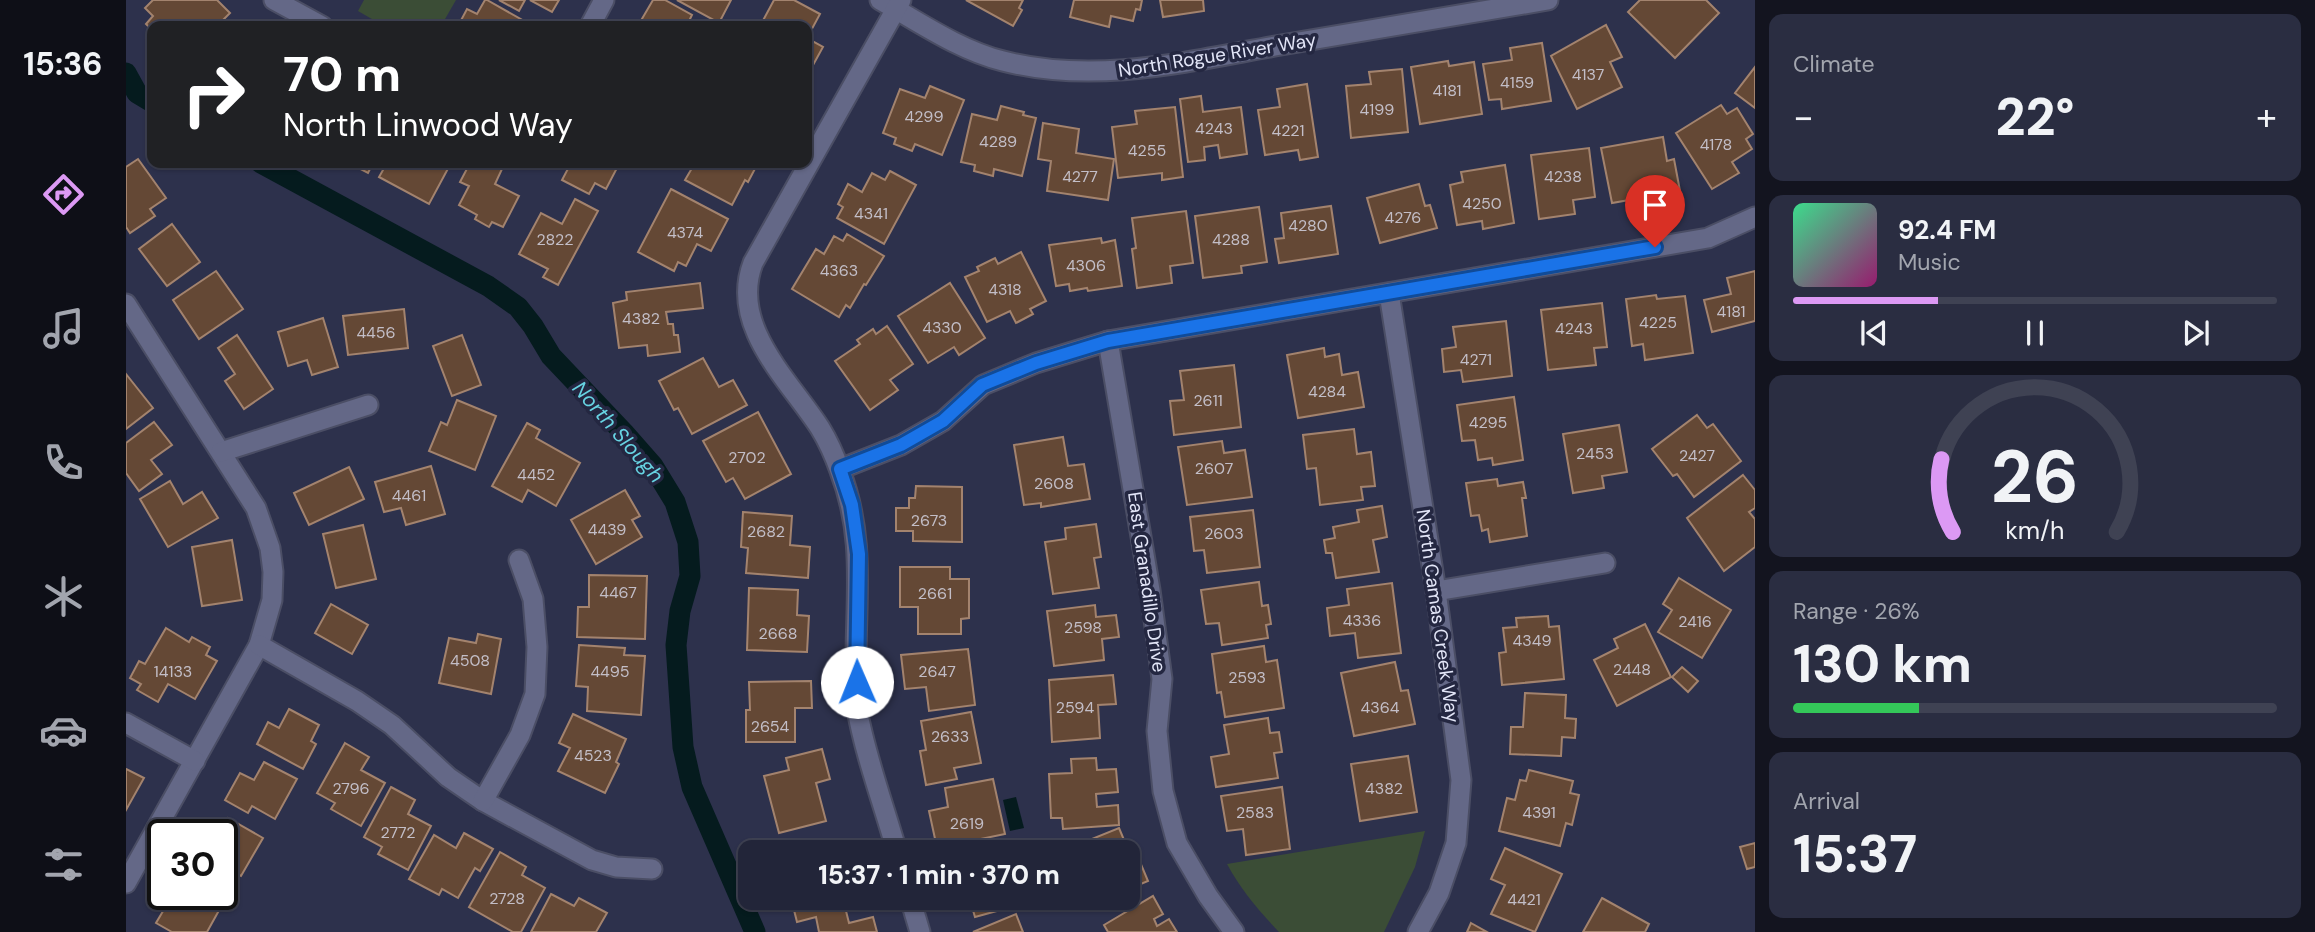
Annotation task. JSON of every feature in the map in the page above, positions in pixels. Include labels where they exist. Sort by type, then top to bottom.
[{"type":"street","points":[[274,0],[314,21]]},
{"type":"street","points":[[593,21],[604,0]]},
{"type":"street","name":"North Rogue River Way","points":[[892,3],[960,45],[1001,61],[1053,71],[1107,72],[1173,64],[1548,0]]},
{"type":"street","points":[[812,153],[892,3]]},
{"type":"street","points":[[804,168],[753,263],[747,278],[747,299],[752,324],[762,344],[821,430],[840,469],[852,505],[859,554],[857,707],[894,840]]},
{"type":"street","points":[[840,469],[901,445],[943,421],[982,385],[1036,363],[1108,341],[1708,238],[1755,218]]},
{"type":"street","name":"North Camas Creek Way","points":[[1389,293],[1436,591],[1461,780],[1456,843],[1439,893],[1418,932]]},
{"type":"street","points":[[126,304],[256,508],[270,548],[273,572],[272,600],[259,645],[126,883]]},
{"type":"street","name":"East Granadillo Drive","points":[[1108,341],[1150,590],[1162,679],[1157,731],[1163,791],[1177,843],[1208,897],[1234,932]]},
{"type":"street","points":[[221,452],[368,405]]},
{"type":"street","points":[[483,800],[520,735],[535,694],[537,646],[533,599],[519,561]]},
{"type":"street","points":[[1436,591],[1605,563]]},
{"type":"street","points":[[259,645],[358,701],[391,725],[448,776],[483,800],[592,860],[616,867],[652,869]]},
{"type":"street","points":[[126,723],[195,761]]},
{"type":"street","points":[[914,910],[920,932]]},
{"type":"green space","points":[[364,0],[456,0],[444,21],[375,21],[358,11]]},
{"type":"green space","points":[[1425,831],[1415,867],[1384,932],[1279,932],[1238,883],[1227,864]]},
{"type":"shaded area","points":[[1016,797],[1024,828],[1010,831],[1003,800]]},
{"type":"building","points":[[153,0],[217,0],[230,13],[222,21],[149,21],[153,16],[145,8]]},
{"type":"building","points":[[487,0],[524,21],[461,21],[467,9],[477,14]]},
{"type":"building","points":[[499,0],[525,0],[519,11]]},
{"type":"building","points":[[530,0],[559,0],[552,12]]},
{"type":"building","points":[[653,0],[665,0],[692,15],[689,21],[641,21]]},
{"type":"building","points":[[677,0],[731,0],[720,21]]},
{"type":"building","points":[[774,0],[794,0],[820,14],[812,29],[812,21],[763,21]]},
{"type":"building","points":[[966,0],[1023,0],[1019,8],[1022,10],[1013,26]]},
{"type":"building","points":[[1074,0],[1142,0],[1140,10],[1136,9],[1133,21],[1111,16],[1109,27],[1070,17]]},
{"type":"building","points":[[1160,0],[1203,0],[1204,11],[1163,17]]},
{"type":"building","points":[[1640,0],[1706,0],[1719,13],[1675,58],[1628,12]]},
{"type":"building","points":[[1606,25],[1622,57],[1610,62],[1622,87],[1577,109],[1551,56]]},
{"type":"building","points":[[812,41],[823,47],[812,67]]},
{"type":"building","points":[[1542,43],[1551,101],[1502,109],[1501,99],[1489,100],[1483,64],[1512,60],[1510,48]]},
{"type":"building","points":[[1448,61],[1449,66],[1474,62],[1482,114],[1420,124],[1411,67]]},
{"type":"building","points":[[1755,67],[1755,108],[1735,93]]},
{"type":"building","points":[[1402,69],[1408,132],[1351,138],[1346,86],[1371,84],[1369,72]]},
{"type":"building","points":[[1307,84],[1318,157],[1300,160],[1298,150],[1265,155],[1258,110],[1280,107],[1277,89]]},
{"type":"building","points":[[930,86],[964,100],[942,155],[915,144],[912,151],[894,144],[896,138],[883,133],[900,89],[925,98]]},
{"type":"building","points":[[1201,96],[1203,112],[1241,107],[1247,154],[1220,158],[1218,145],[1204,147],[1205,160],[1188,162],[1180,99]]},
{"type":"building","points":[[1721,105],[1727,114],[1737,108],[1753,134],[1746,139],[1752,149],[1732,162],[1739,173],[1712,189],[1676,133]]},
{"type":"building","points":[[1001,106],[1036,118],[1022,176],[994,169],[993,176],[974,171],[975,165],[961,162],[972,114],[997,120]]},
{"type":"building","points":[[1175,107],[1183,177],[1162,180],[1162,173],[1118,178],[1112,127],[1137,124],[1135,111]]},
{"type":"building","points":[[1043,123],[1079,129],[1076,153],[1114,159],[1108,200],[1047,191],[1051,161],[1038,159]]},
{"type":"building","points":[[1663,137],[1667,161],[1674,159],[1680,191],[1612,203],[1601,148]]},
{"type":"building","points":[[1589,148],[1595,197],[1573,200],[1575,214],[1539,219],[1531,155]]},
{"type":"building","points":[[138,159],[166,198],[150,209],[155,216],[130,233],[126,227],[126,167]]},
{"type":"building","points":[[1505,165],[1514,223],[1483,229],[1482,221],[1457,225],[1450,185],[1463,182],[1461,172]]},
{"type":"building","points":[[384,168],[448,168],[429,204],[379,177]]},
{"type":"building","points":[[467,168],[502,169],[495,184],[519,196],[503,227],[492,222],[489,227],[475,219],[477,215],[459,205],[469,186],[460,182]]},
{"type":"building","points":[[568,168],[617,168],[606,189],[595,183],[589,194],[562,180]]},
{"type":"building","points":[[692,168],[755,168],[748,182],[745,180],[732,205],[685,180]]},
{"type":"building","points":[[890,171],[916,185],[884,244],[837,218],[843,207],[838,204],[848,184],[862,192],[872,173],[885,180]]},
{"type":"building","points":[[1419,184],[1425,206],[1430,205],[1437,228],[1380,243],[1367,198]]},
{"type":"building","points":[[671,189],[728,219],[711,251],[697,244],[686,266],[678,262],[674,271],[638,252]]},
{"type":"building","points":[[575,199],[598,211],[558,285],[543,277],[548,269],[519,254],[541,213],[562,224]]},
{"type":"building","points":[[1331,206],[1338,254],[1279,263],[1275,239],[1284,238],[1281,213]]},
{"type":"building","points":[[1259,207],[1267,262],[1241,266],[1242,273],[1203,278],[1195,216]]},
{"type":"building","points":[[1186,211],[1193,263],[1170,266],[1172,283],[1137,288],[1132,249],[1136,248],[1132,218]]},
{"type":"building","points":[[172,224],[200,262],[167,286],[139,249]]},
{"type":"building","points":[[847,234],[884,256],[850,308],[846,305],[839,317],[792,289],[816,249],[824,254],[834,236],[843,241]]},
{"type":"building","points":[[1101,238],[1102,243],[1115,240],[1122,286],[1070,291],[1069,284],[1056,286],[1049,245]]},
{"type":"building","points":[[1021,252],[1046,301],[1030,309],[1033,314],[1016,323],[1010,311],[987,322],[965,277],[979,271],[977,267],[995,258],[998,264]]},
{"type":"building","points":[[216,271],[243,309],[199,339],[173,300]]},
{"type":"building","points":[[1755,271],[1755,321],[1712,332],[1704,300],[1731,294],[1727,278]]},
{"type":"building","points":[[700,283],[703,308],[666,312],[668,324],[673,324],[674,335],[678,335],[680,352],[648,356],[647,345],[619,348],[613,303],[627,300],[626,292]]},
{"type":"building","points":[[950,283],[985,338],[959,355],[954,347],[928,363],[898,316]]},
{"type":"building","points":[[1656,295],[1657,299],[1685,296],[1693,353],[1645,360],[1643,344],[1632,346],[1626,299]]},
{"type":"building","points":[[1602,303],[1607,347],[1594,348],[1596,365],[1548,370],[1541,310]]},
{"type":"building","points":[[404,309],[408,348],[348,355],[343,316]]},
{"type":"building","points":[[323,318],[338,367],[312,375],[307,360],[288,366],[278,332]]},
{"type":"building","points":[[1506,321],[1512,376],[1463,382],[1461,370],[1444,372],[1442,349],[1456,347],[1453,327]]},
{"type":"building","points":[[887,326],[913,364],[890,380],[898,390],[870,410],[835,361],[860,344],[857,340],[873,329],[876,334]]},
{"type":"building","points":[[237,335],[273,389],[244,409],[225,381],[235,374],[218,348]]},
{"type":"building","points":[[462,335],[481,385],[452,396],[433,346]]},
{"type":"building","points":[[1324,348],[1325,357],[1339,354],[1342,375],[1358,372],[1364,407],[1298,418],[1287,355]]},
{"type":"building","points":[[703,358],[719,387],[733,380],[747,405],[692,434],[678,408],[674,410],[659,381]]},
{"type":"building","points":[[1234,365],[1241,427],[1174,435],[1170,401],[1184,400],[1180,371]]},
{"type":"building","points":[[126,374],[153,408],[126,429]]},
{"type":"building","points":[[1514,397],[1523,460],[1493,465],[1492,458],[1478,460],[1475,440],[1462,441],[1457,405]]},
{"type":"building","points":[[457,400],[496,416],[475,470],[429,451],[441,422],[447,425]]},
{"type":"building","points":[[758,412],[791,474],[745,499],[733,478],[726,482],[703,441]]},
{"type":"building","points":[[1697,415],[1707,428],[1713,424],[1741,461],[1694,497],[1677,474],[1673,476],[1652,449]]},
{"type":"building","points":[[154,422],[172,445],[151,460],[162,474],[139,491],[126,473],[126,443]]},
{"type":"building","points":[[527,423],[540,430],[536,438],[580,463],[556,506],[528,490],[522,502],[492,486]]},
{"type":"building","points":[[1619,425],[1627,472],[1602,476],[1604,488],[1573,493],[1563,434]]},
{"type":"building","points":[[1354,429],[1357,454],[1371,452],[1375,486],[1361,487],[1363,500],[1320,505],[1316,468],[1307,469],[1303,435]]},
{"type":"building","points":[[1063,437],[1068,466],[1084,464],[1090,499],[1041,507],[1041,503],[1024,505],[1014,445]]},
{"type":"building","points":[[1222,441],[1224,453],[1245,450],[1252,497],[1187,505],[1178,447]]},
{"type":"building","points":[[431,466],[445,514],[406,525],[401,508],[384,512],[375,482]]},
{"type":"building","points":[[349,467],[364,499],[309,525],[294,493]]},
{"type":"building","points":[[1743,475],[1755,490],[1755,508],[1749,512],[1755,519],[1755,547],[1724,571],[1687,518]]},
{"type":"building","points":[[1497,479],[1498,486],[1523,482],[1526,498],[1522,498],[1527,536],[1490,542],[1488,529],[1482,531],[1479,515],[1471,516],[1466,483]]},
{"type":"building","points":[[170,481],[183,504],[202,492],[218,518],[168,547],[140,499]]},
{"type":"building","points":[[916,486],[962,487],[962,542],[913,541],[913,531],[896,531],[896,508],[909,508],[909,498],[915,498]]},
{"type":"building","points":[[625,490],[640,516],[632,520],[642,537],[596,564],[571,520]]},
{"type":"building","points":[[1382,506],[1387,537],[1373,540],[1379,572],[1336,578],[1332,553],[1326,553],[1324,540],[1335,538],[1333,527],[1359,522],[1357,510]]},
{"type":"building","points":[[1253,510],[1260,567],[1207,573],[1204,550],[1194,551],[1190,517]]},
{"type":"building","points":[[743,512],[792,516],[790,545],[810,547],[808,578],[746,573],[748,548],[741,547]]},
{"type":"building","points":[[1096,524],[1101,557],[1094,558],[1099,588],[1053,594],[1045,542],[1066,539],[1065,528]]},
{"type":"building","points":[[363,525],[376,579],[336,588],[323,534]]},
{"type":"building","points":[[232,540],[242,600],[202,606],[192,547]]},
{"type":"building","points":[[900,567],[950,567],[950,579],[969,579],[969,618],[961,619],[961,634],[918,634],[918,607],[900,607]]},
{"type":"building","points":[[589,575],[647,576],[645,639],[577,637],[578,607],[589,607]]},
{"type":"building","points":[[1679,578],[1731,610],[1702,658],[1658,632],[1672,610],[1663,604]]},
{"type":"building","points":[[1259,582],[1262,606],[1268,605],[1271,624],[1266,625],[1268,638],[1222,645],[1219,623],[1206,624],[1201,590]]},
{"type":"building","points":[[1392,583],[1401,653],[1358,658],[1355,633],[1330,636],[1327,608],[1349,605],[1347,589]]},
{"type":"building","points":[[749,588],[798,590],[797,615],[809,616],[807,652],[747,650]]},
{"type":"building","points":[[331,604],[368,625],[352,654],[315,633]]},
{"type":"building","points":[[1095,605],[1096,617],[1116,615],[1119,637],[1102,639],[1104,660],[1054,666],[1047,611]]},
{"type":"building","points":[[1548,616],[1549,627],[1559,626],[1564,679],[1502,685],[1499,653],[1506,652],[1503,628],[1517,627],[1516,618]]},
{"type":"building","points":[[1645,624],[1671,677],[1617,706],[1594,660],[1618,648],[1614,639]]},
{"type":"building","points":[[166,628],[189,642],[192,637],[210,647],[206,655],[217,661],[195,699],[168,684],[158,702],[137,690],[141,684],[130,678],[139,661],[145,664]]},
{"type":"building","points":[[478,634],[501,639],[491,694],[439,683],[449,638],[476,643]]},
{"type":"building","points":[[579,645],[625,648],[624,655],[645,656],[641,715],[587,711],[588,687],[576,686]]},
{"type":"building","points":[[1264,646],[1266,662],[1277,660],[1284,708],[1225,717],[1221,692],[1217,693],[1212,654]]},
{"type":"building","points":[[968,649],[975,705],[929,711],[926,687],[905,689],[901,655]]},
{"type":"building","points":[[1395,662],[1401,691],[1408,690],[1415,724],[1354,736],[1341,673]]},
{"type":"building","points":[[1682,667],[1698,681],[1688,692],[1672,677]]},
{"type":"building","points":[[1113,675],[1116,704],[1098,705],[1100,738],[1052,742],[1049,680]]},
{"type":"building","points":[[811,681],[812,708],[795,708],[795,742],[746,742],[746,710],[750,710],[749,682]]},
{"type":"building","points":[[1525,693],[1566,695],[1565,718],[1576,719],[1575,738],[1562,737],[1561,756],[1510,754],[1511,727],[1523,727]]},
{"type":"building","points":[[289,709],[319,725],[311,741],[316,744],[303,769],[257,744],[268,722],[279,728]]},
{"type":"building","points":[[971,712],[981,763],[954,768],[957,779],[926,785],[920,751],[926,750],[921,721]]},
{"type":"building","points":[[573,714],[626,739],[616,762],[619,764],[605,793],[558,771],[570,748],[559,743]]},
{"type":"building","points":[[1268,718],[1270,733],[1279,732],[1282,752],[1274,753],[1278,778],[1216,787],[1211,757],[1229,754],[1224,725]]},
{"type":"building","points":[[345,743],[369,757],[361,770],[385,783],[361,826],[331,809],[335,803],[317,793]]},
{"type":"building","points":[[822,749],[830,779],[816,783],[826,821],[779,833],[764,776],[789,770],[786,758]]},
{"type":"building","points":[[1408,756],[1417,812],[1360,821],[1351,764]]},
{"type":"building","points":[[1096,758],[1097,770],[1116,769],[1118,792],[1096,794],[1097,807],[1118,805],[1119,825],[1063,829],[1062,818],[1051,818],[1049,774],[1072,773],[1071,759]]},
{"type":"building","points":[[264,762],[297,779],[275,819],[252,806],[248,813],[225,800],[240,773],[254,780]]},
{"type":"building","points":[[126,769],[144,778],[126,810]]},
{"type":"building","points":[[1529,770],[1573,781],[1570,793],[1579,795],[1572,825],[1566,823],[1560,846],[1499,831],[1507,798],[1515,800],[1520,780],[1526,781]]},
{"type":"building","points":[[993,779],[1005,834],[976,840],[935,840],[929,811],[948,807],[945,788]]},
{"type":"building","points":[[391,787],[415,800],[408,814],[431,826],[408,870],[378,854],[382,847],[364,837]]},
{"type":"building","points":[[1282,787],[1290,849],[1246,855],[1243,829],[1227,831],[1221,796]]},
{"type":"building","points":[[238,824],[263,838],[241,876],[238,874]]},
{"type":"building","points":[[1119,828],[1124,840],[1089,840]]},
{"type":"building","points":[[464,833],[493,849],[480,871],[475,868],[458,898],[442,889],[439,895],[409,879],[434,835],[456,848]]},
{"type":"building","points":[[1755,843],[1755,867],[1747,869],[1740,847]]},
{"type":"building","points":[[1505,848],[1562,874],[1535,932],[1491,914],[1505,885],[1491,879]]},
{"type":"building","points":[[500,852],[526,867],[522,875],[545,888],[521,932],[513,932],[469,907]]},
{"type":"building","points":[[1140,862],[1148,881],[1140,884]]},
{"type":"building","points":[[551,894],[574,906],[579,898],[607,913],[596,932],[531,932]]},
{"type":"building","points":[[1153,896],[1163,914],[1154,919],[1157,926],[1169,919],[1177,932],[1108,932],[1104,925],[1129,910],[1140,910],[1140,904]]},
{"type":"building","points":[[1602,898],[1649,924],[1645,932],[1583,932]]},
{"type":"building","points":[[164,910],[219,910],[207,932],[172,932],[156,923]]},
{"type":"building","points":[[794,910],[850,910],[846,911],[849,923],[873,917],[877,932],[819,932],[816,917],[797,922]]},
{"type":"building","points":[[973,910],[1000,910],[975,917]]},
{"type":"building","points":[[1016,914],[1023,932],[973,932]]},
{"type":"building","points":[[1471,923],[1487,932],[1467,932]]},
{"type":"waterway","name":"North Slough","points":[[126,73],[137,93],[147,99]]},
{"type":"waterway","name":"North Slough","points":[[270,168],[488,286],[518,307],[551,356],[653,466],[675,502],[688,542],[690,576],[680,611],[676,645],[683,747],[692,787],[755,932]]},
{"type":"route","points":[[857,682],[859,554],[852,505],[840,469],[901,445],[943,421],[982,385],[1036,363],[1108,341],[1655,247]]}]
